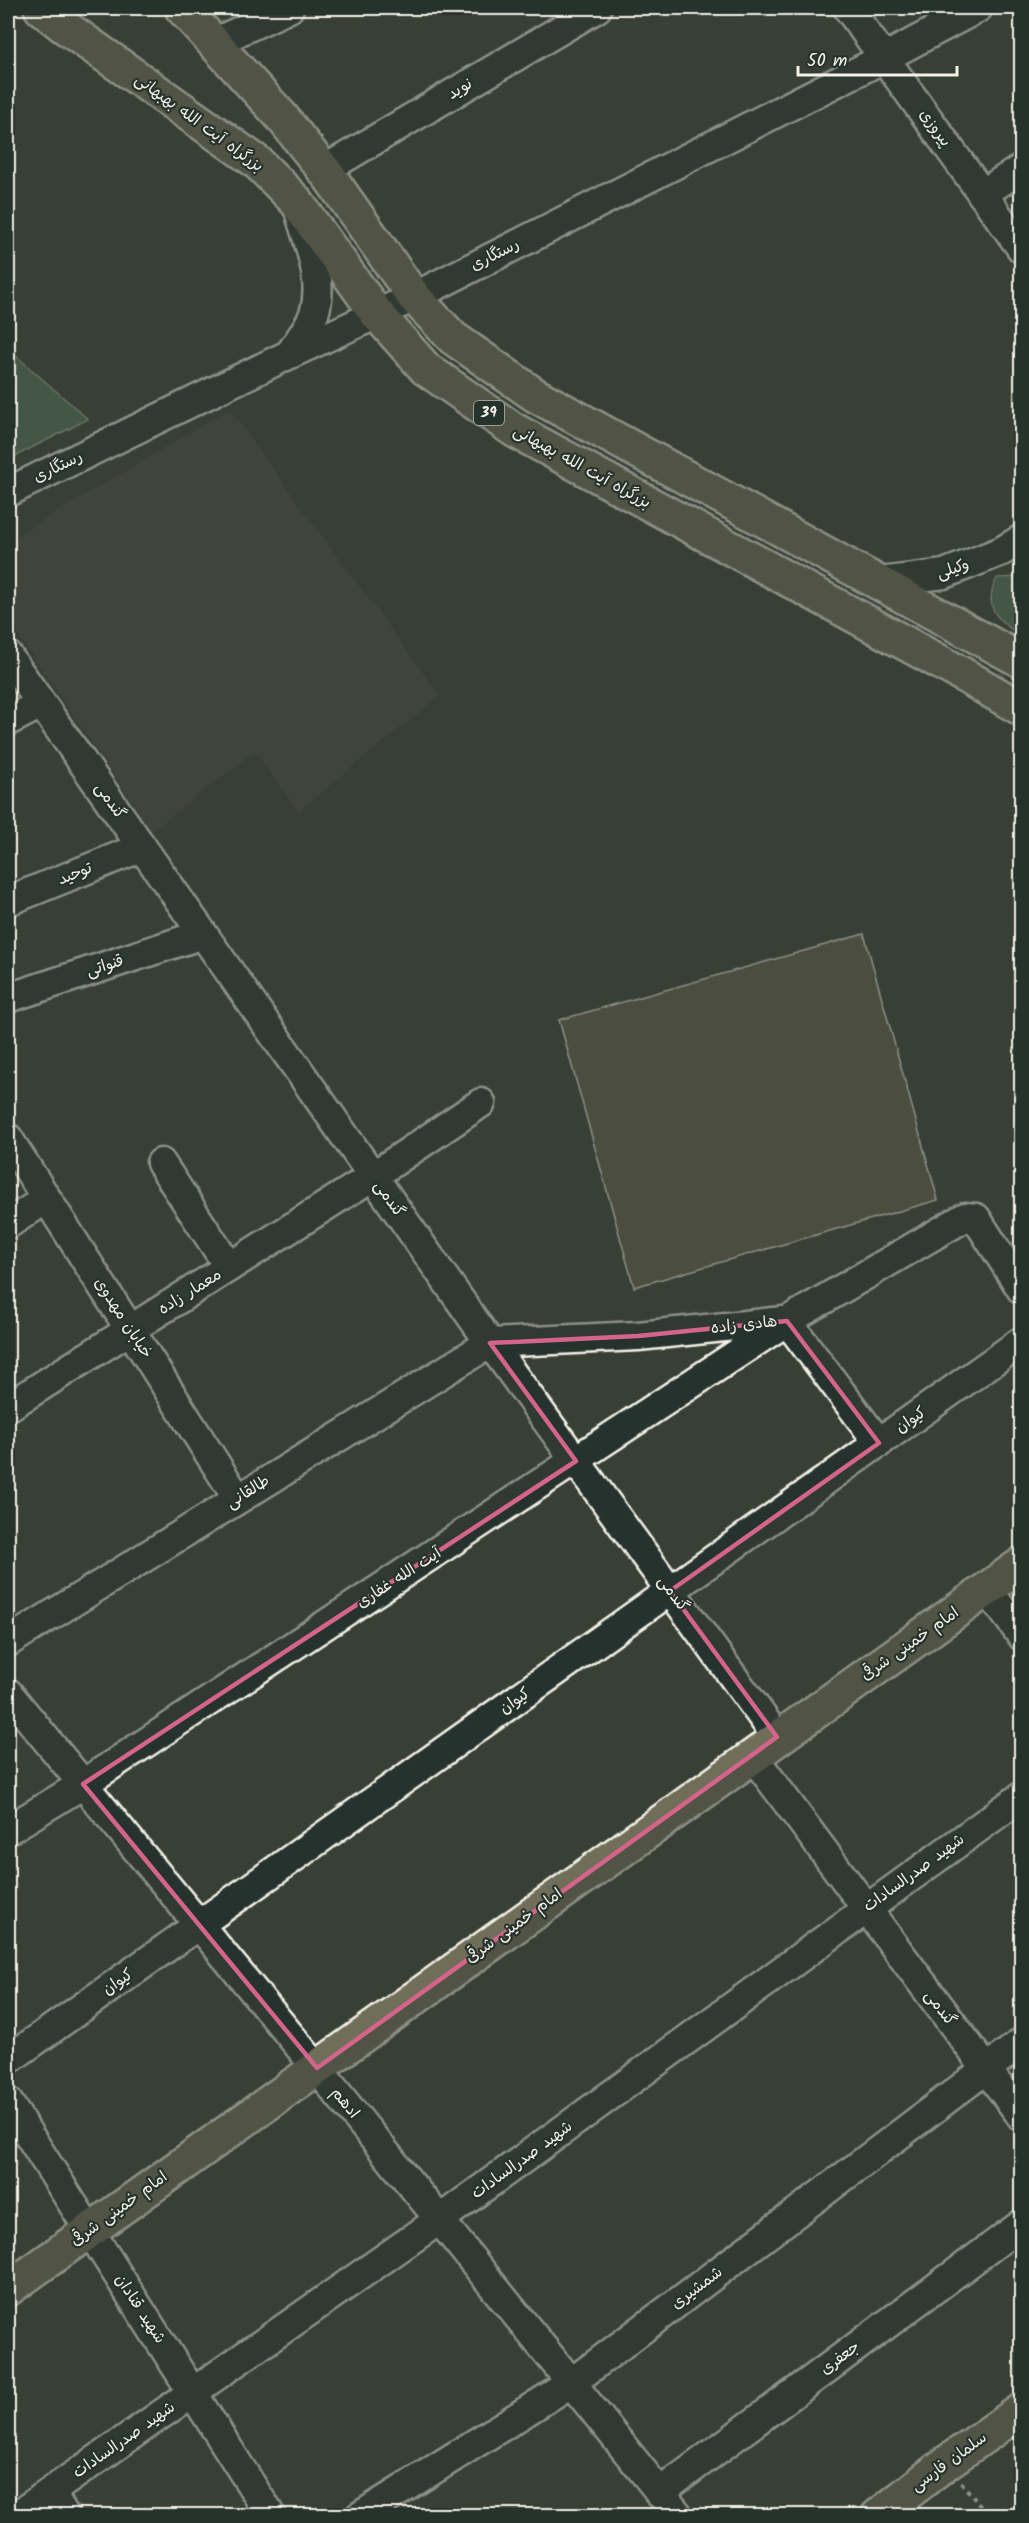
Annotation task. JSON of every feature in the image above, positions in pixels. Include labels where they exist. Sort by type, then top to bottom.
[{"type":"main road","name":"بزرگراه آیت الله بهبهانی","points":[[41,8],[257,162],[296,201],[377,314],[426,369],[514,430],[939,661],[1022,709]]},
{"type":"main road","name":"39","points":[[182,8],[281,116],[324,170],[414,297],[453,338],[536,395],[1022,661]]},
{"type":"main road","name":"39","points":[[514,430],[536,395]]},
{"type":"main road","name":"امام خمینی شرقی","points":[[8,2289],[1022,1564]]},
{"type":"main road","name":"سلمان فارسی","points":[[878,2516],[946,2463],[1022,2410]]},
{"type":"street","points":[[214,43],[289,8]]},
{"type":"street","name":"نوید","points":[[324,170],[597,8]]},
{"type":"street","name":"پیروزی","points":[[848,8],[1022,249]]},
{"type":"street","name":"رستگاری","points":[[8,492],[290,354],[414,297],[978,8]]},
{"type":"street","points":[[982,194],[1022,168]]},
{"type":"street","points":[[290,354],[313,316],[319,294],[317,275],[296,201]]},
{"type":"street","name":"وکیلی","points":[[880,582],[944,574],[1015,549]]},
{"type":"street","name":"گندمی","points":[[8,656],[490,1343],[670,1591],[866,1908],[1022,2116]]},
{"type":"street","points":[[8,721],[41,704]]},
{"type":"street","name":"توحید","points":[[8,901],[142,847]]},
{"type":"street","name":"قنواتی","points":[[8,998],[203,934]]},
{"type":"street","name":"معمار زاده","points":[[8,1407],[373,1176],[481,1103]]},
{"type":"street","name":"خیابان مهدوی","points":[[8,1138],[238,1499]]},
{"type":"street","points":[[161,1163],[229,1267]]},
{"type":"street","points":[[8,1224],[46,1199]]},
{"type":"street","name":"هادی زاده","points":[[490,1343],[638,1336],[787,1321],[966,1217],[976,1218],[1022,1290]]},
{"type":"street","points":[[787,1321],[879,1443]]},
{"type":"street","name":"آیت الله غفاری","points":[[8,1830],[83,1784],[787,1321]]},
{"type":"street","name":"کیوان","points":[[8,2060],[1022,1341]]},
{"type":"street","name":"طالقانی","points":[[8,1642],[490,1343]]},
{"type":"street","points":[[987,1589],[1022,1636]]},
{"type":"street","name":"ادهم","points":[[8,1693],[680,2516]]},
{"type":"street","name":"شهید صدرالسادات","points":[[16,2516],[439,2220],[1022,1796]]},
{"type":"street","name":"شمشیری","points":[[360,2516],[571,2383],[1022,2042]]},
{"type":"street","name":"شهید قنادان","points":[[8,2102],[272,2516]]},
{"type":"street","name":"جعفری","points":[[659,2493],[1022,2224]]},
{"type":"street","points":[[50,2492],[65,2516]]},
{"type":"path","points":[[946,2463],[988,2516]]},
{"type":"highlighted area","points":[[787,1321],[879,1443],[670,1591],[777,1737],[317,2068],[83,1784],[576,1461],[490,1343],[638,1336]]},
{"type":"shaded area","points":[[229,409],[440,696],[298,811],[255,751],[152,831],[8,620],[8,541]]},
{"type":"green space","points":[[8,349],[88,419],[8,460]]},
{"type":"green space","points":[[1022,577],[1021,636],[994,612],[991,597],[997,578]]},
{"type":"building","points":[[864,934],[938,1200],[634,1287],[559,1020]]}]
